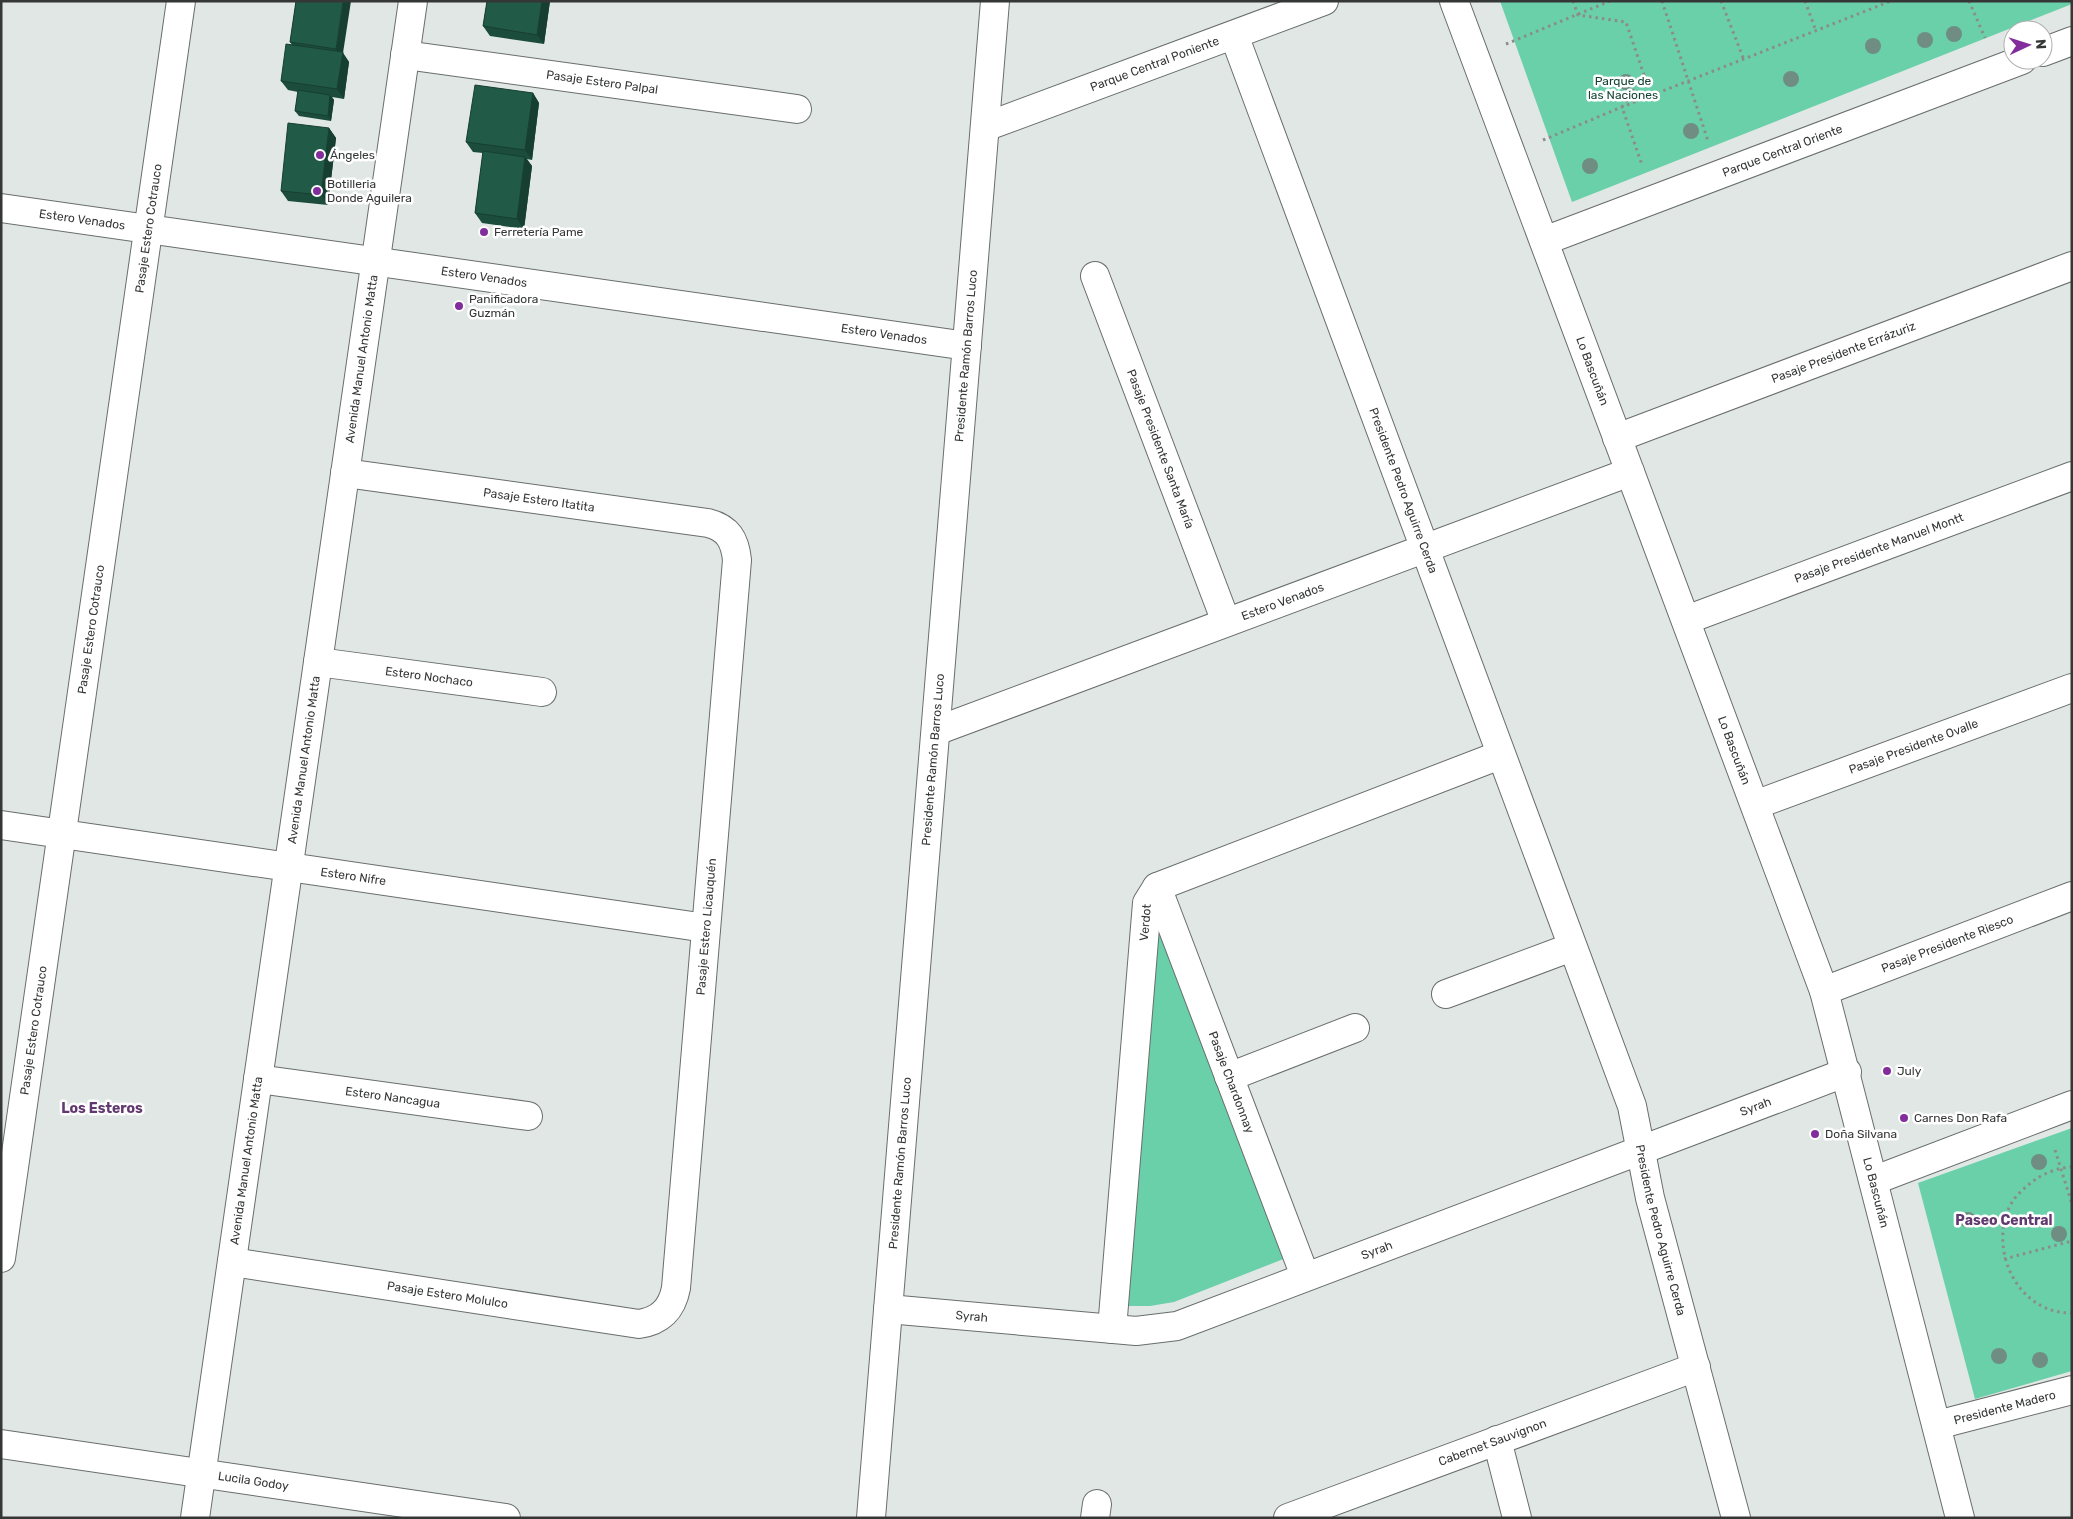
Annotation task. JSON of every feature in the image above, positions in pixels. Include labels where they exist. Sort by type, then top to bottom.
[{"type":"street","name":"Pasaje Estero Cotrauco","points":[[1,1258],[181,1]]},
{"type":"street","name":"Avenida Manuel Antonio Matta","points":[[195,1518],[413,1]]},
{"type":"street","name":"Presidente Ramón Barros Luco","points":[[871,1518],[995,1]]},
{"type":"street","name":"Parque Central Poniente","points":[[985,126],[1324,1]]},
{"type":"street","name":"Lo Bascuñán","points":[[1454,1],[1824,991],[1847,1072],[1960,1518]]},
{"type":"street","name":"Presidente Pedro Aguirre Cerda","points":[[1234,35],[1632,1106],[1650,1198],[1736,1518]]},
{"type":"street","points":[[2053,48],[2072,40]]},
{"type":"street","name":"Pasaje Estero Palpal","points":[[405,55],[798,109]]},
{"type":"street","name":"Parque Central Oriente","points":[[1544,240],[2003,67]]},
{"type":"street","name":"Estero Venados","points":[[1,208],[967,346]]},
{"type":"street","name":"Pasaje Presidente Errázuriz","points":[[1617,438],[2072,266]]},
{"type":"street","name":"Pasaje Presidente Santa María","points":[[1095,276],[1226,622]]},
{"type":"street","name":"Estero Venados","points":[[936,731],[1630,472]]},
{"type":"street","name":"Pasaje Estero Itatita","points":[[345,473],[708,523],[720,526],[730,535]]},
{"type":"street","name":"Pasaje Presidente Manuel Montt","points":[[1686,620],[2072,476]]},
{"type":"street","name":"Pasaje Estero Licauquén","points":[[660,1316],[674,1299],[676,1288],[737,560],[736,546],[730,535]]},
{"type":"street","name":"Estero Nochaco","points":[[318,662],[542,692]]},
{"type":"street","name":"Pasaje Presidente Ovalle","points":[[1755,805],[2072,688]]},
{"type":"street","points":[[1157,887],[1500,755]]},
{"type":"street","name":"Estero Nifre","points":[[1,824],[706,928]]},
{"type":"street","name":"Pasaje Chardonnay","points":[[1157,887],[1305,1276]]},
{"type":"street","name":"Verdot","points":[[1112,1329],[1148,903],[1157,887]]},
{"type":"street","name":"Pasaje Presidente Riesco","points":[[1824,991],[2072,896]]},
{"type":"street","points":[[1446,994],[1572,946]]},
{"type":"street","points":[[1228,1077],[1355,1028]]},
{"type":"street","name":"Syrah","points":[[888,1309],[1112,1329],[1150,1331],[1177,1326],[1847,1072]]},
{"type":"street","name":"Estero Nancagua","points":[[258,1079],[528,1116]]},
{"type":"street","points":[[1874,1180],[2072,1106]]},
{"type":"street","name":"Pasaje Estero Molulco","points":[[232,1262],[628,1323],[651,1322],[660,1316]]},
{"type":"street","name":"Cabernet Sauvignon","points":[[1295,1516],[1696,1367]]},
{"type":"street","name":"Presidente Madero","points":[[1937,1426],[2072,1390]]},
{"type":"street","points":[[1497,1440],[1517,1518]]},
{"type":"street","name":"Lucila Godoy","points":[[1,1444],[202,1472],[465,1515],[506,1518]]},
{"type":"path","points":[[1573,1],[1578,15]]},
{"type":"path","points":[[1475,57],[1610,1]]},
{"type":"path","points":[[1662,1],[1720,174]]},
{"type":"path","points":[[1721,1],[1744,60]]},
{"type":"path","points":[[1805,1],[1816,31]]},
{"type":"path","points":[[1511,154],[1622,107],[1688,83],[1891,1]]},
{"type":"path","points":[[1578,15],[1626,22],[1644,75],[1622,107]]},
{"type":"path","points":[[1622,107],[1654,199]]},
{"type":"path","points":[[2046,1115],[2060,1169],[2072,1204]]},
{"type":"path","points":[[2072,1167],[2044,1174],[2023,1188],[2008,1209],[2002,1234],[2004,1259],[2015,1282],[2028,1297],[2046,1308],[2072,1313]]},
{"type":"path","points":[[2004,1259],[2072,1241]]},
{"type":"green space","name":"Parque de las Naciones","points":[[1500,1],[2072,1],[2072,4],[2032,20],[2003,20],[2003,31],[1572,202]]},
{"type":"green space","points":[[1160,927],[1286,1258],[1174,1302],[1150,1306],[1124,1306],[1154,936]]},
{"type":"green space","points":[[2072,1128],[2072,1371],[1975,1399],[1918,1183]]},
{"type":"building","points":[[296,1],[343,1],[336,49],[290,42]]},
{"type":"building","points":[[487,1],[542,1],[537,35],[483,26]]},
{"type":"building","points":[[286,44],[343,52],[337,89],[281,81]]},
{"type":"building","points":[[475,85],[533,93],[525,150],[466,142]]},
{"type":"building","points":[[298,90],[330,95],[328,116],[295,111]]},
{"type":"building","points":[[288,123],[329,128],[321,195],[281,191]]},
{"type":"building","points":[[483,151],[525,157],[517,219],[475,213]]},
{"type":"place","name":"Ángeles","points":[[320,155]]},
{"type":"place","name":"Botilleria Donde Aguilera","points":[[317,191]]},
{"type":"place","name":"Ferretería Pame","points":[[484,232]]},
{"type":"place","name":"Panificadora Guzmán","points":[[459,306]]},
{"type":"place","name":"July","points":[[1887,1071]]},
{"type":"place","name":"Carnes Don Rafa","points":[[1904,1118]]},
{"type":"place","name":"Doña Silvana","points":[[1815,1134]]},
{"type":"district","name":"Los Esteros","points":[[102,1108]]},
{"type":"district","name":"Paseo Central","points":[[2004,1220]]}]
